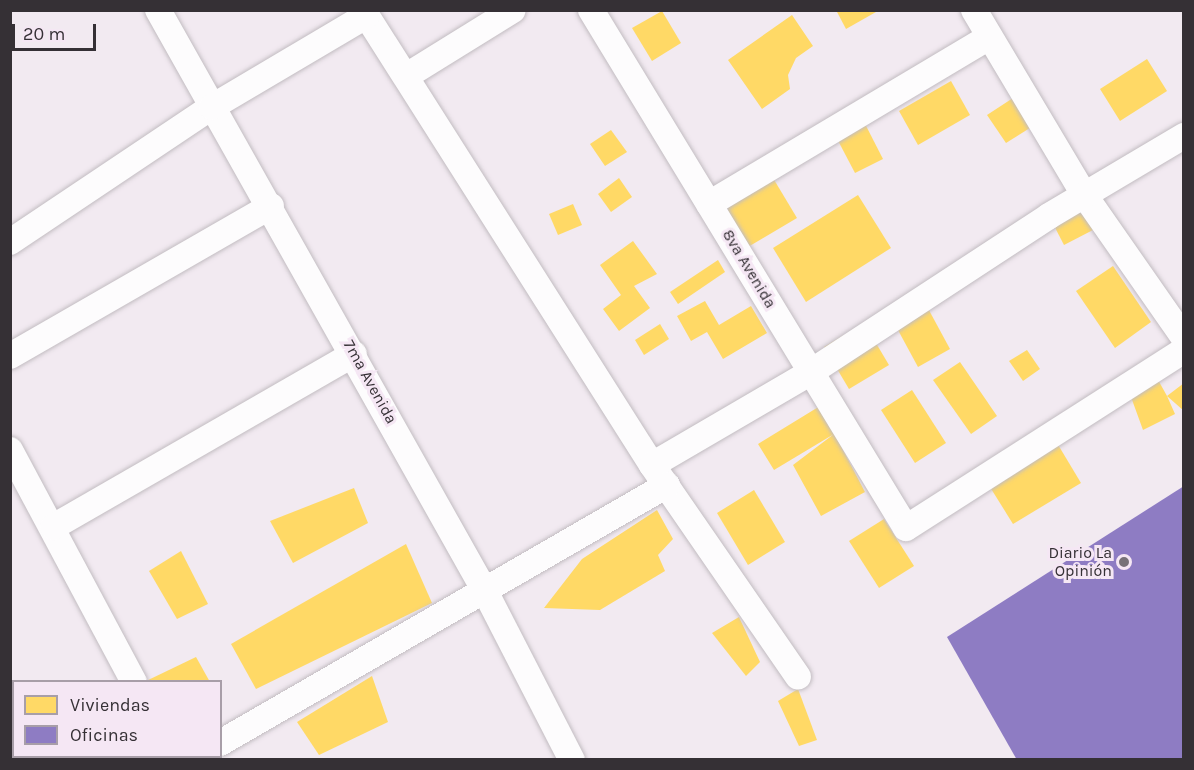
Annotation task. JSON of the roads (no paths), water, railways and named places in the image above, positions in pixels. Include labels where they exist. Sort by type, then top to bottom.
[{"type":"street","name":"7ma Avenida","points":[[158,10],[354,354],[486,593],[572,759]]},
{"type":"street","points":[[408,75],[513,10]]},
{"type":"street","name":"8va Avenida","points":[[591,10],[906,528],[1184,350]]},
{"type":"street","points":[[974,10],[1085,196],[1184,339]]},
{"type":"street","points":[[10,242],[212,107],[365,13],[408,75],[660,475],[798,677]]},
{"type":"street","points":[[709,204],[989,37]]},
{"type":"street","points":[[222,742],[486,593],[811,372],[1085,196],[1184,136]]},
{"type":"street","points":[[10,356],[271,206]]},
{"type":"street","points":[[53,527],[354,354]]},
{"type":"street","points":[[10,450],[133,680]]},
{"type":"place","name":"Diario La Opinión","points":[[1124,562]]}]
